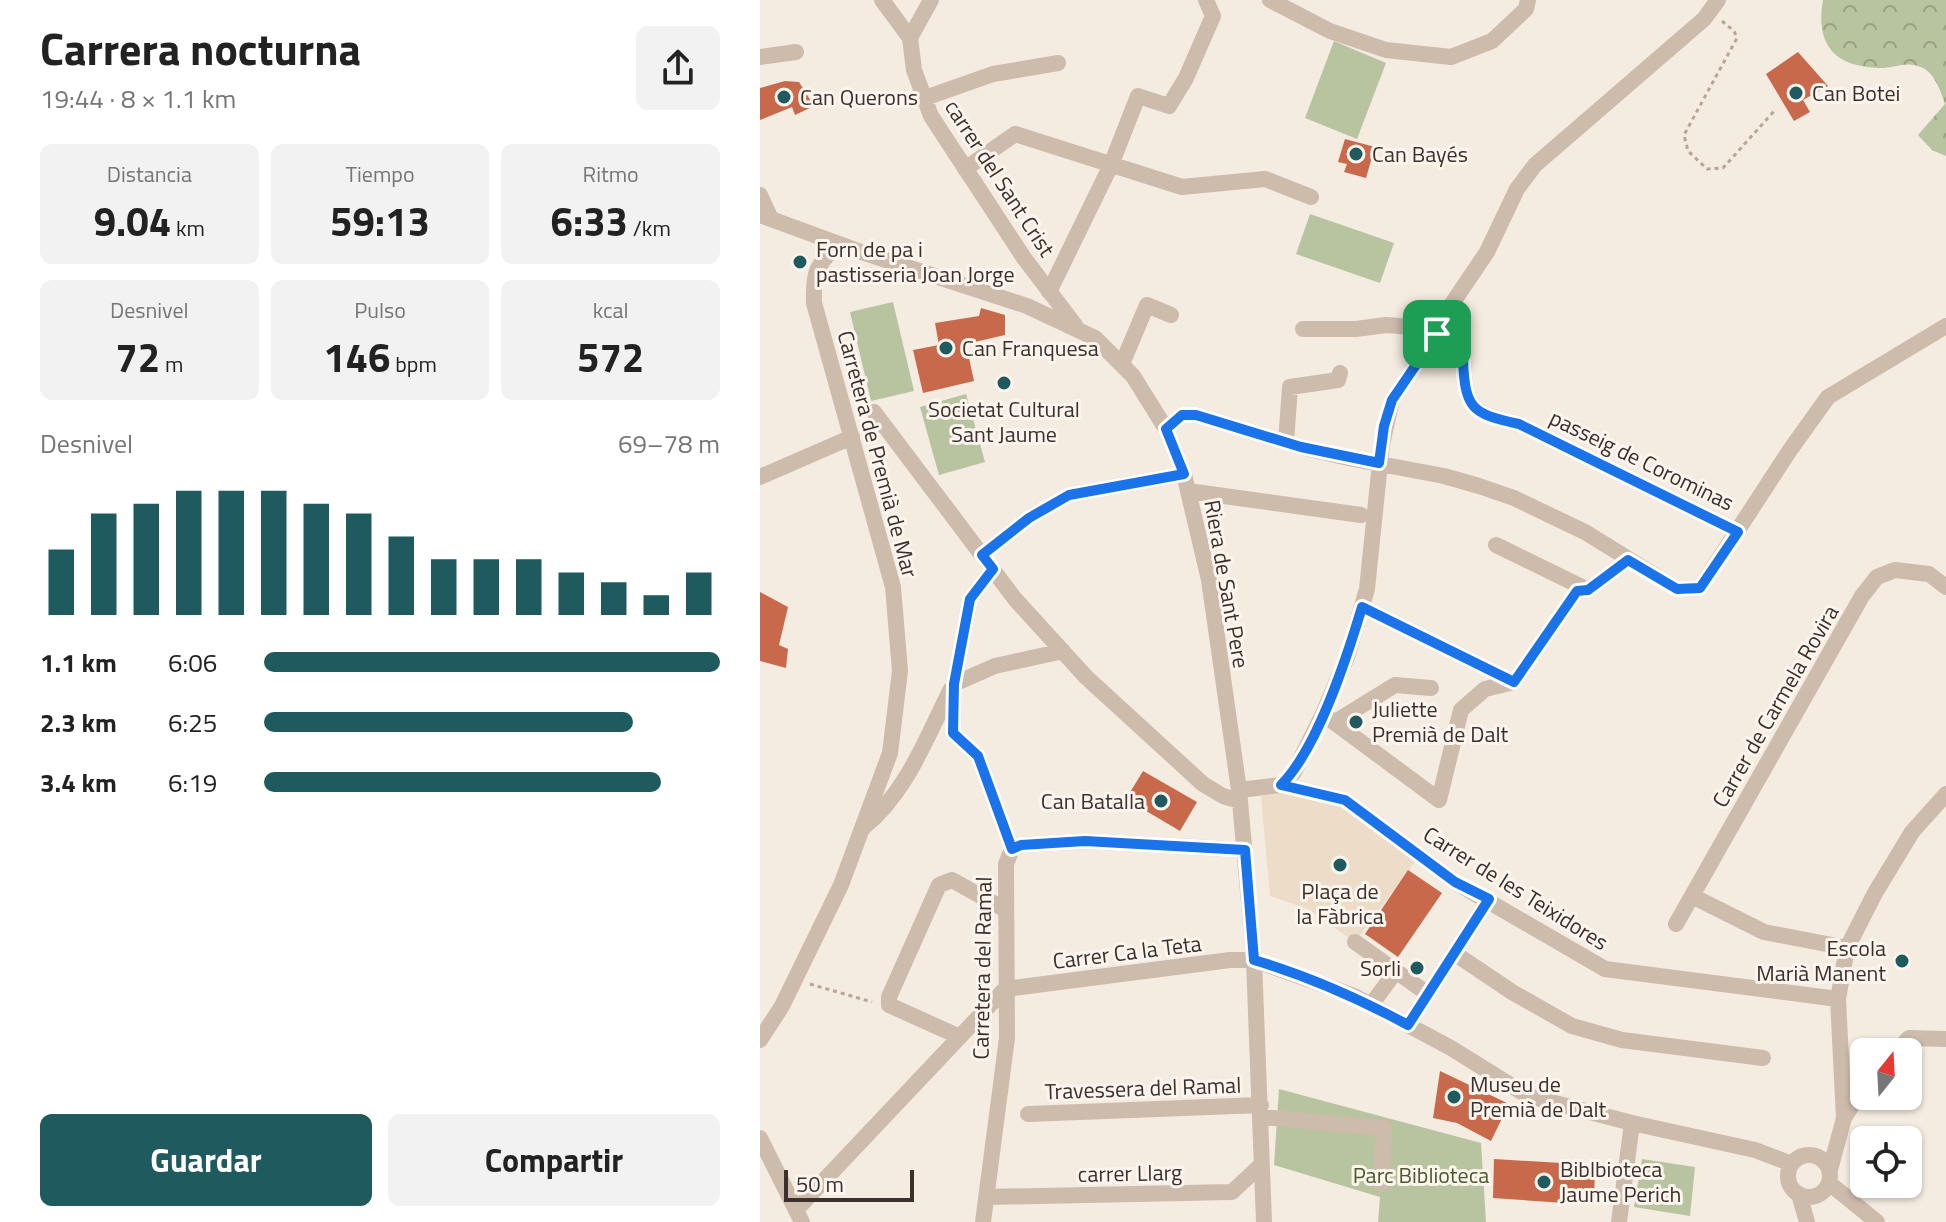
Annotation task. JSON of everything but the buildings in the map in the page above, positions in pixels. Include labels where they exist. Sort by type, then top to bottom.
[{"type":"street","name":"carrer del Sant Crist","points":[[882,0],[910,38],[914,70],[931,116],[1078,330]]},
{"type":"street","points":[[910,38],[931,0]]},
{"type":"street","points":[[1049,292],[1111,165],[1138,96],[1169,106],[1186,78],[1213,16],[1206,0]]},
{"type":"street","points":[[1270,0],[1330,31],[1386,50],[1451,57],[1492,41],[1526,9],[1528,0]]},
{"type":"street","points":[[1281,785],[1294,772],[1329,718],[1362,607],[1367,589],[1384,426],[1392,400],[1487,252],[1517,189],[1535,165],[1704,19],[1713,6]]},
{"type":"street","points":[[760,57],[796,52]]},
{"type":"street","points":[[925,98],[993,74],[1058,63]]},
{"type":"street","points":[[965,169],[1015,134],[1182,187],[1265,179],[1311,197]]},
{"type":"street","points":[[760,195],[766,217]]},
{"type":"street","name":"Riera de Sant Pere","points":[[766,217],[1027,306],[1095,338],[1133,376],[1166,429],[1184,474],[1209,580],[1239,795],[1254,960],[1264,1222]]},
{"type":"street","name":"Carretera de Premià de Mar","points":[[760,1040],[782,1006],[841,885],[890,753],[900,671],[893,587],[814,303],[813,277],[824,258],[838,244]]},
{"type":"street","points":[[1122,364],[1147,305],[1171,315]]},
{"type":"street","points":[[1303,329],[1356,329],[1386,325],[1414,327],[1437,334]]},
{"type":"street","points":[[1166,429],[1182,415],[1196,415],[1286,442],[1444,476],[1514,498],[1585,532],[1677,589],[1700,588],[1828,397],[1946,326]]},
{"type":"street","name":"passeig de Corominas","points":[[1437,334],[1463,360],[1470,402],[1486,417],[1519,424],[1738,532]]},
{"type":"street","points":[[1286,442],[1290,387],[1338,380],[1340,373]]},
{"type":"street","points":[[874,412],[1015,599],[1063,651],[1134,723],[1203,784],[1223,796],[1239,795]]},
{"type":"street","points":[[760,477],[852,437]]},
{"type":"street","points":[[982,555],[1029,518],[1069,495],[1184,474]]},
{"type":"street","points":[[1188,491],[1361,515]]},
{"type":"street","points":[[1496,545],[1588,590]]},
{"type":"street","points":[[1329,718],[1439,800],[1461,710],[1485,689],[1514,682],[1577,591],[1588,590],[1628,560]]},
{"type":"street","points":[[862,828],[884,811],[904,783],[954,684],[970,599],[993,569]]},
{"type":"street","name":"Carrer de Carmela Rovira","points":[[1676,924],[1862,596],[1877,577],[1895,570],[1929,574],[1946,587]]},
{"type":"street","points":[[1362,607],[1514,682]]},
{"type":"street","points":[[954,684],[995,666],[1063,651]]},
{"type":"street","name":"Carretera del Ramal","points":[[954,684],[953,733],[978,756],[1012,849],[1006,864],[1007,1038],[983,1222]]},
{"type":"street","points":[[1329,718],[1395,685],[1431,688]]},
{"type":"street","name":"Carrer de les Teixidores","points":[[1239,795],[1281,785],[1345,800],[1455,882],[1605,969],[1838,999]]},
{"type":"street","points":[[1877,1222],[1829,1176],[1824,1161],[1813,1155],[1802,1156],[1792,1164],[1788,1175],[1790,1184],[1806,1197],[1819,1195],[1829,1176],[1844,1118],[1838,999],[1847,948],[1875,893],[1912,832],[1946,794]]},
{"type":"street","points":[[1012,849],[1021,845],[1085,841],[1245,850]]},
{"type":"street","points":[[960,1037],[889,1005],[889,997],[939,885],[952,880],[1006,910]]},
{"type":"street","points":[[1692,896],[1764,932],[1847,948]]},
{"type":"street","points":[[1408,1025],[1489,899]]},
{"type":"street","points":[[1355,942],[1428,994]]},
{"type":"street","points":[[1454,953],[1512,992],[1572,1026],[1622,1040],[1763,1058]]},
{"type":"street","name":"Carrer Ca la Teta","points":[[1005,989],[1230,960],[1254,960]]},
{"type":"street","points":[[1254,960],[1290,971],[1371,1005],[1451,1048],[1528,1096],[1755,1150],[1792,1164]]},
{"type":"street","points":[[1371,1005],[1396,971]]},
{"type":"street","points":[[760,1138],[799,1216],[1005,989]]},
{"type":"street","points":[[1922,1038],[1946,1039]]},
{"type":"street","points":[[1844,1118],[1850,1109]]},
{"type":"street","name":"Travessera del Ramal","points":[[1028,1114],[1261,1111],[1384,1128],[1381,1184]]},
{"type":"street","points":[[1619,1222],[1632,1123]]},
{"type":"street","name":"carrer Llarg","points":[[987,1197],[1232,1192],[1262,1164]]},
{"type":"street","points":[[1799,1194],[1807,1222]]},
{"type":"path","points":[[1713,6],[1737,38],[1684,135],[1688,151],[1707,169],[1723,168],[1776,109]]},
{"type":"path","points":[[796,979],[844,995],[889,1005]]},
{"type":"green space","points":[[1823,0],[1946,0],[1946,156],[1932,150],[1918,135],[1945,104],[1931,74],[1912,65],[1864,67],[1840,58],[1825,41],[1821,16]]},
{"type":"green space","points":[[1334,41],[1386,63],[1357,139],[1305,118]]},
{"type":"green space","points":[[1310,214],[1394,243],[1380,283],[1296,254]]},
{"type":"green space","points":[[893,302],[914,391],[871,401],[850,312]]},
{"type":"green space","points":[[966,394],[985,462],[939,475],[920,407]]},
{"type":"green space","name":"Parc Biblioteca","points":[[1279,1089],[1481,1143],[1486,1222],[1378,1222],[1380,1197],[1274,1165]]},
{"type":"green space","points":[[1642,1159],[1695,1167],[1690,1216],[1634,1207]]},
{"type":"shaded area","name":"Plaça de la Fàbrica","points":[[1291,792],[1345,806],[1416,860],[1355,942],[1308,909],[1270,896],[1261,796]]},
{"type":"place","name":"Can Botei","points":[[1796,93]]},
{"type":"place","name":"Can Querons","points":[[784,97]]},
{"type":"place","name":"Can Bayés","points":[[1356,154]]},
{"type":"place","name":"Forn de pa i pastisseria Joan Jorge","points":[[800,262]]},
{"type":"place","name":"Can Franquesa","points":[[946,348]]},
{"type":"place","name":"Societat Cultural Sant Jaume","points":[[1004,383]]},
{"type":"place","name":"Juliette Premià de Dalt","points":[[1356,722]]},
{"type":"place","name":"Can Batalla","points":[[1161,801]]},
{"type":"place","name":"Plaça de la Fàbrica","points":[[1340,865]]},
{"type":"place","name":"Escola Marià Manent","points":[[1902,961]]},
{"type":"place","name":"Sorli","points":[[1417,968]]},
{"type":"place","name":"Museu de Premià de Dalt","points":[[1454,1097]]},
{"type":"place","name":"Biblbioteca Jaume Perich","points":[[1544,1182]]},
{"type":"route","points":[[1437,334],[1463,360],[1470,402],[1486,417],[1519,424],[1738,532],[1700,588],[1677,589],[1628,560],[1588,590],[1577,591],[1514,682],[1362,607],[1347,657],[1323,714],[1294,772],[1281,785],[1345,800],[1455,882],[1489,899],[1408,1025],[1354,996],[1254,960],[1245,850],[1085,841],[1021,845],[1012,849],[978,756],[953,733],[954,684],[970,599],[993,569],[982,555],[1029,518],[1069,495],[1184,474],[1166,429],[1182,415],[1196,415],[1301,447],[1379,463],[1384,426],[1392,400],[1437,334]]}]
